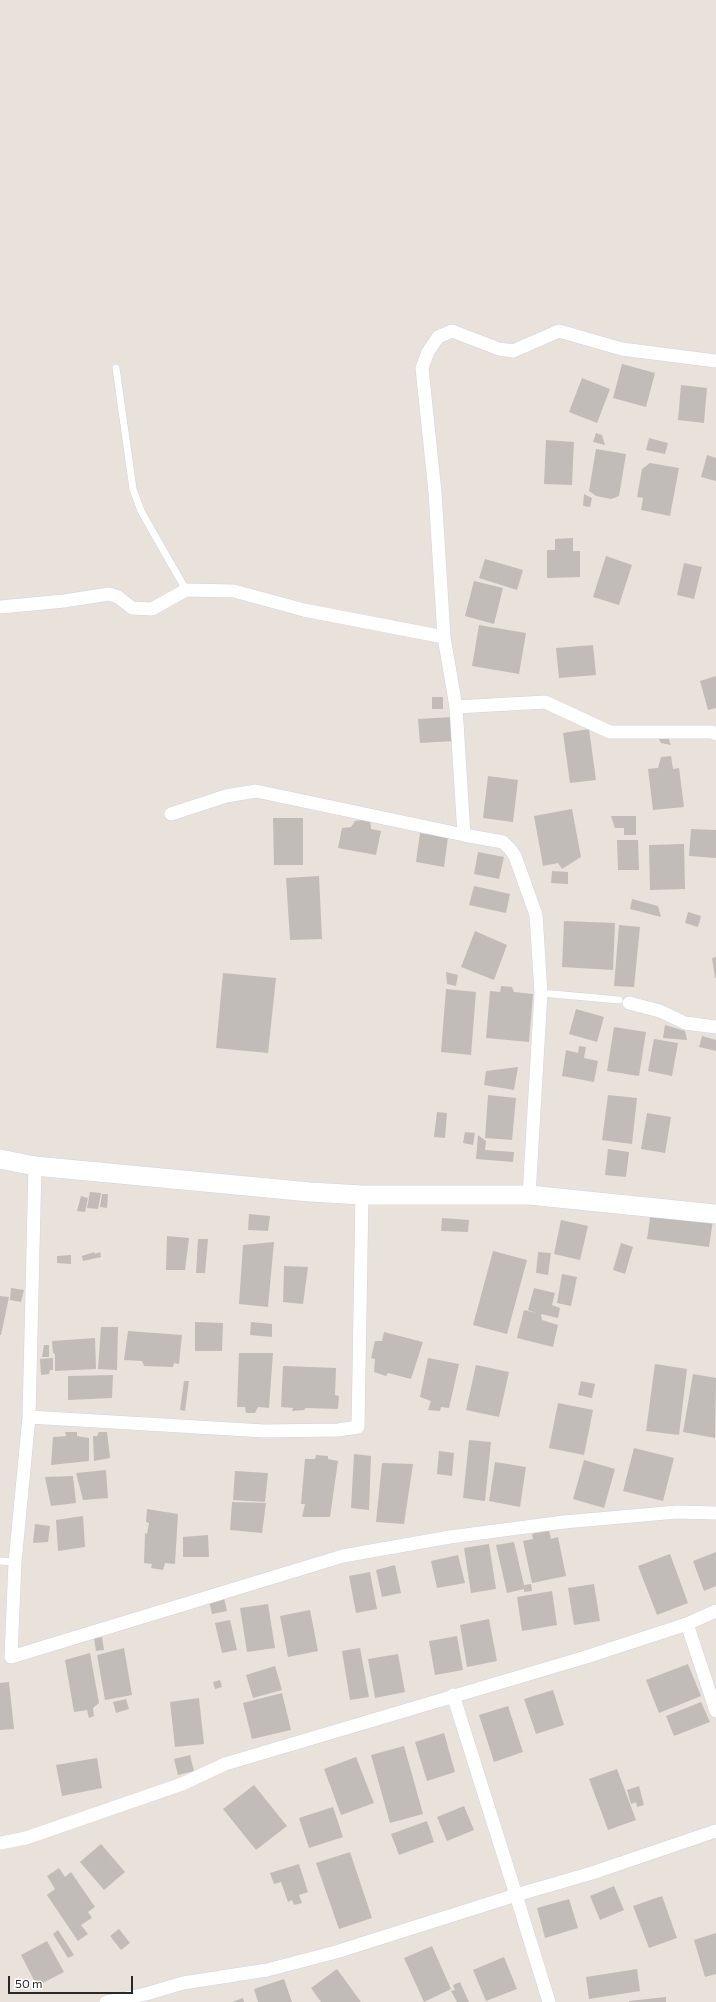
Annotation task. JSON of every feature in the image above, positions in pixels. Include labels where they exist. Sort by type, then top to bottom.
[{"type":"street","points":[[464,835],[456,707],[444,637],[435,492],[422,368],[428,352],[438,337],[452,331],[499,349],[513,351],[559,331],[622,349],[716,361]]},
{"type":"street","points":[[0,607],[64,601],[109,594],[118,597],[132,608],[152,609],[186,590],[234,591],[304,610],[444,637]]},
{"type":"street","points":[[456,707],[545,702],[610,732],[712,732],[716,734]]},
{"type":"street","points":[[171,814],[226,796],[256,791],[503,842],[515,856],[536,915],[541,993],[529,1195]]},
{"type":"street","points":[[624,1002],[660,1011],[685,1022],[716,1027]]},
{"type":"street","points":[[0,1159],[35,1166],[310,1192],[362,1195],[529,1195],[716,1214]]},
{"type":"street","points":[[35,1166],[29,1417],[6,1658],[343,1556],[450,1537],[564,1522],[677,1512],[716,1514]]},
{"type":"street","points":[[29,1417],[264,1431],[338,1430],[358,1427],[362,1195]]},
{"type":"street","points":[[0,1843],[26,1838],[182,1784],[225,1764],[453,1695],[586,1657],[687,1624],[716,1611]]},
{"type":"street","points":[[687,1624],[716,1711]]},
{"type":"street","points":[[453,1695],[549,2002]]},
{"type":"street","points":[[106,2002],[146,1994],[183,1984],[267,1970],[336,1952],[516,1895],[592,1873],[716,1831]]},
{"type":"lane","points":[[116,368],[133,489],[141,511],[186,590]]},
{"type":"lane","points":[[541,993],[624,1002]]},
{"type":"lane","points":[[0,1561],[15,1562]]},
{"type":"building","points":[[622,364],[655,373],[646,407],[613,398]]},
{"type":"building","points":[[582,378],[610,389],[597,423],[569,412]]},
{"type":"building","points":[[681,385],[707,388],[704,423],[678,420]]},
{"type":"building","points":[[596,433],[602,435],[605,445],[593,442]]},
{"type":"building","points":[[649,438],[668,443],[665,454],[646,450]]},
{"type":"building","points":[[546,440],[574,442],[572,485],[544,484]]},
{"type":"building","points":[[596,449],[626,454],[619,496],[611,499],[596,496],[589,491]]},
{"type":"building","points":[[707,455],[716,458],[716,481],[701,477]]},
{"type":"building","points":[[650,463],[679,468],[670,516],[641,510],[643,498],[637,497],[642,469]]},
{"type":"building","points":[[584,494],[592,498],[590,507],[583,506]]},
{"type":"building","points":[[573,538],[573,551],[580,551],[580,577],[547,578],[547,550],[555,550],[555,539]]},
{"type":"building","points":[[606,556],[632,565],[619,605],[593,597]]},
{"type":"building","points":[[485,559],[523,570],[517,590],[479,578]]},
{"type":"building","points":[[684,563],[702,567],[694,599],[677,595]]},
{"type":"building","points":[[474,581],[503,588],[494,624],[465,616]]},
{"type":"building","points":[[479,625],[526,633],[519,674],[472,666]]},
{"type":"building","points":[[593,645],[596,675],[559,678],[556,648]]},
{"type":"building","points":[[716,676],[716,708],[708,710],[700,681]]},
{"type":"building","points":[[432,697],[443,697],[443,709],[432,709]]},
{"type":"building","points":[[453,717],[455,741],[420,743],[418,719]]},
{"type":"building","points":[[589,729],[596,780],[570,783],[563,733]]},
{"type":"building","points":[[657,736],[668,737],[671,745],[661,743]]},
{"type":"building","points":[[671,756],[673,769],[679,768],[684,807],[653,810],[648,769],[658,768],[661,757]]},
{"type":"building","points":[[488,776],[518,780],[513,822],[483,818]]},
{"type":"building","points":[[572,809],[581,857],[562,869],[558,863],[543,866],[534,816]]},
{"type":"building","points":[[611,816],[636,816],[636,835],[624,835],[624,828],[615,828]]},
{"type":"building","points":[[273,818],[303,818],[303,865],[274,865]]},
{"type":"building","points":[[370,819],[371,829],[381,831],[376,855],[338,848],[342,828],[351,827],[355,821]]},
{"type":"building","points":[[691,829],[716,830],[716,858],[689,856]]},
{"type":"building","points":[[420,833],[448,837],[444,867],[416,862]]},
{"type":"building","points":[[617,840],[638,840],[639,870],[618,870]]},
{"type":"building","points":[[684,844],[685,889],[650,890],[649,845]]},
{"type":"building","points":[[478,852],[504,857],[499,879],[474,874]]},
{"type":"building","points":[[552,871],[568,872],[568,884],[551,883]]},
{"type":"building","points":[[319,876],[322,939],[290,940],[286,878]]},
{"type":"building","points":[[474,886],[510,894],[506,913],[469,905]]},
{"type":"building","points":[[632,899],[658,906],[661,917],[630,909]]},
{"type":"building","points":[[688,912],[701,916],[698,927],[685,923]]},
{"type":"building","points":[[564,921],[615,923],[613,970],[562,967]]},
{"type":"building","points":[[619,925],[640,927],[634,987],[614,986]]},
{"type":"building","points":[[475,931],[507,945],[494,980],[461,967]]},
{"type":"building","points":[[716,957],[716,978],[715,978],[712,958]]},
{"type":"building","points":[[446,972],[458,975],[456,986],[447,984]]},
{"type":"building","points":[[223,973],[276,978],[268,1053],[216,1048]]},
{"type":"building","points":[[501,986],[512,987],[514,992],[533,994],[529,1042],[486,1038],[490,991],[500,992]]},
{"type":"building","points":[[446,989],[476,992],[471,1055],[441,1052]]},
{"type":"building","points":[[576,1009],[604,1017],[597,1042],[569,1034]]},
{"type":"building","points":[[665,1025],[685,1031],[687,1040],[663,1038]]},
{"type":"building","points":[[614,1027],[646,1032],[639,1076],[607,1071]]},
{"type":"building","points":[[702,1036],[716,1040],[716,1051],[699,1047]]},
{"type":"building","points":[[654,1039],[678,1043],[672,1076],[648,1071]]},
{"type":"building","points":[[579,1046],[586,1047],[584,1058],[598,1061],[594,1082],[562,1076],[566,1050],[578,1053]]},
{"type":"building","points":[[518,1067],[514,1090],[484,1085],[486,1071]]},
{"type":"building","points":[[488,1095],[516,1098],[512,1140],[485,1138]]},
{"type":"building","points":[[608,1095],[637,1098],[632,1144],[602,1140]]},
{"type":"building","points":[[437,1112],[447,1113],[445,1138],[434,1137]]},
{"type":"building","points":[[647,1113],[671,1117],[665,1153],[641,1149]]},
{"type":"building","points":[[465,1132],[475,1133],[473,1145],[463,1143]]},
{"type":"building","points":[[478,1135],[486,1141],[485,1150],[514,1152],[513,1162],[476,1159]]},
{"type":"building","points":[[608,1149],[629,1152],[626,1177],[605,1175]]},
{"type":"building","points":[[90,1192],[101,1193],[98,1209],[87,1208]]},
{"type":"building","points":[[102,1194],[108,1194],[107,1208],[100,1207]]},
{"type":"building","points":[[81,1196],[88,1198],[85,1212],[77,1211]]},
{"type":"building","points":[[651,1212],[713,1220],[709,1247],[647,1239]]},
{"type":"building","points":[[249,1214],[270,1216],[268,1231],[248,1230]]},
{"type":"building","points":[[442,1218],[469,1220],[468,1232],[441,1231]]},
{"type":"building","points":[[561,1220],[588,1226],[580,1260],[554,1254]]},
{"type":"building","points":[[167,1236],[189,1238],[185,1270],[166,1270]]},
{"type":"building","points":[[198,1239],[208,1239],[205,1273],[196,1273]]},
{"type":"building","points":[[274,1242],[268,1307],[239,1304],[243,1245]]},
{"type":"building","points":[[621,1243],[633,1247],[625,1274],[613,1270]]},
{"type":"building","points":[[493,1251],[527,1260],[507,1334],[473,1325]]},
{"type":"building","points":[[94,1252],[95,1254],[100,1252],[101,1257],[83,1261],[82,1256]]},
{"type":"building","points":[[538,1252],[551,1253],[548,1275],[536,1273]]},
{"type":"building","points":[[71,1255],[71,1264],[57,1263],[57,1256]]},
{"type":"building","points":[[284,1266],[308,1267],[303,1304],[283,1302]]},
{"type":"building","points":[[562,1274],[577,1277],[571,1306],[557,1303]]},
{"type":"building","points":[[11,1288],[24,1290],[21,1302],[10,1300]]},
{"type":"building","points":[[534,1288],[555,1293],[552,1305],[560,1308],[558,1318],[541,1314],[542,1320],[558,1325],[553,1347],[517,1338],[524,1310],[536,1313],[528,1310]]},
{"type":"building","points":[[0,1296],[9,1297],[1,1335],[0,1335]]},
{"type":"building","points":[[195,1322],[223,1323],[222,1351],[195,1351]]},
{"type":"building","points":[[251,1322],[272,1324],[272,1337],[250,1335]]},
{"type":"building","points":[[101,1327],[118,1327],[117,1370],[98,1369]]},
{"type":"building","points":[[128,1331],[182,1335],[179,1364],[174,1363],[173,1367],[144,1366],[142,1361],[124,1360]]},
{"type":"building","points":[[384,1332],[423,1342],[411,1379],[388,1373],[386,1376],[374,1372],[375,1359],[371,1358],[375,1341],[382,1341]]},
{"type":"building","points":[[95,1338],[96,1369],[55,1371],[55,1354],[53,1353],[52,1341]]},
{"type":"building","points":[[44,1345],[49,1345],[49,1357],[42,1357]]},
{"type":"building","points":[[239,1353],[273,1353],[269,1408],[258,1407],[255,1413],[246,1413],[245,1407],[237,1407]]},
{"type":"building","points":[[53,1358],[53,1370],[50,1370],[49,1374],[41,1375],[40,1359]]},
{"type":"building","points":[[428,1358],[459,1364],[449,1408],[441,1407],[440,1411],[428,1410],[431,1401],[420,1397]]},
{"type":"building","points":[[655,1364],[687,1369],[679,1435],[646,1431]]},
{"type":"building","points":[[476,1365],[509,1372],[499,1417],[466,1410]]},
{"type":"building","points":[[283,1366],[336,1368],[335,1395],[339,1396],[338,1409],[306,1408],[304,1410],[292,1411],[293,1408],[281,1407]]},
{"type":"building","points":[[693,1374],[716,1378],[715,1438],[683,1432]]},
{"type":"building","points":[[113,1375],[112,1398],[68,1400],[68,1376]]},
{"type":"building","points":[[184,1381],[189,1381],[185,1411],[180,1410]]},
{"type":"building","points":[[581,1381],[595,1384],[592,1398],[578,1395]]},
{"type":"building","points":[[558,1403],[593,1410],[584,1455],[549,1448]]},
{"type":"building","points":[[65,1432],[77,1432],[77,1436],[89,1438],[89,1461],[51,1465],[53,1437],[66,1436]]},
{"type":"building","points":[[99,1432],[107,1432],[110,1458],[94,1461],[93,1436],[97,1436]]},
{"type":"building","points":[[469,1440],[491,1442],[485,1501],[463,1498]]},
{"type":"building","points":[[634,1448],[674,1458],[663,1501],[623,1491]]},
{"type":"building","points":[[439,1451],[454,1453],[452,1476],[437,1474]]},
{"type":"building","points":[[354,1454],[371,1456],[369,1510],[351,1508]]},
{"type":"building","points":[[316,1455],[328,1456],[328,1459],[338,1461],[330,1517],[302,1517],[305,1504],[301,1504],[305,1459],[315,1459]]},
{"type":"building","points":[[584,1460],[615,1469],[604,1508],[573,1499]]},
{"type":"building","points":[[495,1462],[526,1467],[520,1507],[489,1501]]},
{"type":"building","points":[[382,1463],[413,1464],[404,1524],[376,1522]]},
{"type":"building","points":[[106,1470],[108,1498],[83,1500],[76,1473]]},
{"type":"building","points":[[235,1471],[268,1473],[265,1502],[233,1500]]},
{"type":"building","points":[[73,1476],[76,1503],[51,1506],[45,1477]]},
{"type":"building","points":[[232,1502],[266,1503],[262,1533],[230,1530]]},
{"type":"building","points":[[147,1509],[178,1514],[175,1564],[165,1563],[163,1570],[151,1568],[152,1564],[144,1563],[145,1533],[147,1534],[149,1523],[146,1522]]},
{"type":"building","points":[[83,1516],[85,1547],[58,1551],[56,1520]]},
{"type":"building","points":[[35,1524],[50,1526],[48,1542],[33,1543]]},
{"type":"building","points":[[549,1530],[551,1539],[558,1537],[566,1576],[532,1583],[523,1541],[533,1539],[532,1534]]},
{"type":"building","points":[[208,1535],[209,1557],[183,1557],[183,1537]]},
{"type":"building","points":[[514,1542],[524,1585],[531,1584],[532,1591],[524,1592],[524,1589],[507,1593],[496,1545]]},
{"type":"building","points":[[489,1544],[496,1589],[471,1593],[464,1548]]},
{"type":"building","points":[[716,1552],[716,1586],[704,1591],[693,1561]]},
{"type":"building","points":[[670,1554],[688,1603],[657,1615],[638,1566]]},
{"type":"building","points":[[458,1555],[465,1583],[437,1588],[431,1561]]},
{"type":"building","points":[[395,1565],[401,1593],[382,1597],[376,1570]]},
{"type":"building","points":[[370,1572],[377,1609],[356,1613],[349,1576]]},
{"type":"building","points":[[594,1584],[600,1621],[574,1625],[568,1588]]},
{"type":"building","points":[[552,1591],[557,1625],[522,1631],[517,1597]]},
{"type":"building","points":[[224,1598],[227,1611],[212,1614],[209,1601]]},
{"type":"building","points":[[268,1604],[275,1648],[247,1652],[240,1608]]},
{"type":"building","points":[[310,1610],[318,1651],[288,1657],[280,1616]]},
{"type":"building","points":[[489,1619],[497,1661],[467,1667],[460,1625]]},
{"type":"building","points":[[230,1620],[237,1650],[222,1653],[215,1623]]},
{"type":"building","points":[[457,1636],[463,1670],[435,1675],[429,1641]]},
{"type":"building","points":[[102,1637],[104,1650],[96,1651],[94,1638]]},
{"type":"building","points":[[124,1648],[132,1695],[105,1700],[97,1655]]},
{"type":"building","points":[[360,1648],[369,1697],[350,1700],[342,1651]]},
{"type":"building","points":[[90,1653],[99,1703],[93,1708],[94,1716],[89,1718],[87,1710],[74,1712],[65,1660]]},
{"type":"building","points":[[398,1654],[405,1692],[375,1698],[368,1659]]},
{"type":"building","points":[[688,1664],[701,1696],[659,1713],[646,1680]]},
{"type":"building","points":[[275,1666],[282,1690],[253,1698],[246,1675]]},
{"type":"building","points":[[220,1680],[222,1687],[215,1689],[213,1682]]},
{"type":"building","points":[[9,1682],[14,1729],[0,1730],[0,1683]]},
{"type":"building","points":[[553,1690],[564,1725],[536,1734],[524,1699]]},
{"type":"building","points":[[282,1693],[291,1730],[252,1739],[243,1703]]},
{"type":"building","points":[[199,1698],[204,1744],[175,1747],[170,1702]]},
{"type":"building","points":[[126,1699],[129,1709],[116,1713],[113,1702]]},
{"type":"building","points":[[701,1702],[710,1722],[674,1736],[666,1716]]},
{"type":"building","points":[[508,1706],[523,1752],[494,1762],[479,1715]]},
{"type":"building","points":[[444,1733],[455,1772],[427,1781],[415,1742]]},
{"type":"building","points":[[404,1746],[423,1814],[390,1823],[371,1755]]},
{"type":"building","points":[[190,1755],[194,1771],[178,1775],[174,1759]]},
{"type":"building","points":[[356,1757],[374,1803],[341,1815],[324,1769]]},
{"type":"building","points":[[97,1758],[102,1788],[62,1796],[56,1765]]},
{"type":"building","points":[[617,1769],[636,1820],[608,1830],[589,1779]]},
{"type":"building","points":[[254,1785],[287,1826],[256,1850],[223,1809]]},
{"type":"building","points":[[639,1786],[644,1805],[637,1807],[636,1802],[631,1804],[627,1790]]},
{"type":"building","points":[[464,1806],[474,1830],[447,1841],[437,1817]]},
{"type":"building","points":[[333,1807],[343,1837],[309,1848],[299,1818]]},
{"type":"building","points":[[427,1821],[434,1842],[399,1855],[391,1834]]},
{"type":"building","points":[[101,1844],[125,1872],[104,1890],[80,1862]]},
{"type":"building","points":[[350,1852],[372,1918],[339,1929],[316,1863]]},
{"type":"building","points":[[299,1864],[308,1892],[299,1895],[302,1903],[294,1905],[292,1900],[288,1902],[281,1882],[274,1884],[270,1873]]},
{"type":"building","points":[[59,1868],[65,1877],[71,1872],[95,1907],[88,1912],[92,1918],[81,1925],[88,1934],[78,1941],[47,1895],[55,1889],[47,1876]]},
{"type":"building","points":[[614,1886],[624,1910],[600,1920],[590,1896]]},
{"type":"building","points":[[662,1896],[677,1938],[649,1948],[633,1906]]},
{"type":"building","points":[[569,1899],[578,1928],[545,1938],[537,1908]]},
{"type":"building","points":[[119,1929],[130,1943],[121,1950],[110,1936]]},
{"type":"building","points":[[58,1930],[74,1955],[68,1958],[53,1934]]},
{"type":"building","points":[[716,1933],[716,1974],[705,1977],[694,1940]]},
{"type":"building","points":[[47,1941],[64,1972],[37,1986],[21,1955]]},
{"type":"building","points":[[432,1946],[451,1989],[424,2002],[404,1958]]},
{"type":"building","points":[[504,1957],[517,1989],[486,2001],[473,1970]]},
{"type":"building","points":[[337,1969],[361,2002],[321,2002],[311,1988]]},
{"type":"building","points":[[637,1969],[640,1991],[589,1999],[586,1977]]},
{"type":"building","points":[[284,1979],[292,2002],[258,2002],[254,1989]]},
{"type":"building","points":[[460,1982],[469,2002],[457,2002],[451,1991],[455,1990],[453,1985]]},
{"type":"building","points":[[666,1997],[666,2002],[629,2002],[629,2001]]},
{"type":"building","points":[[243,1998],[244,2002],[232,2002]]}]
